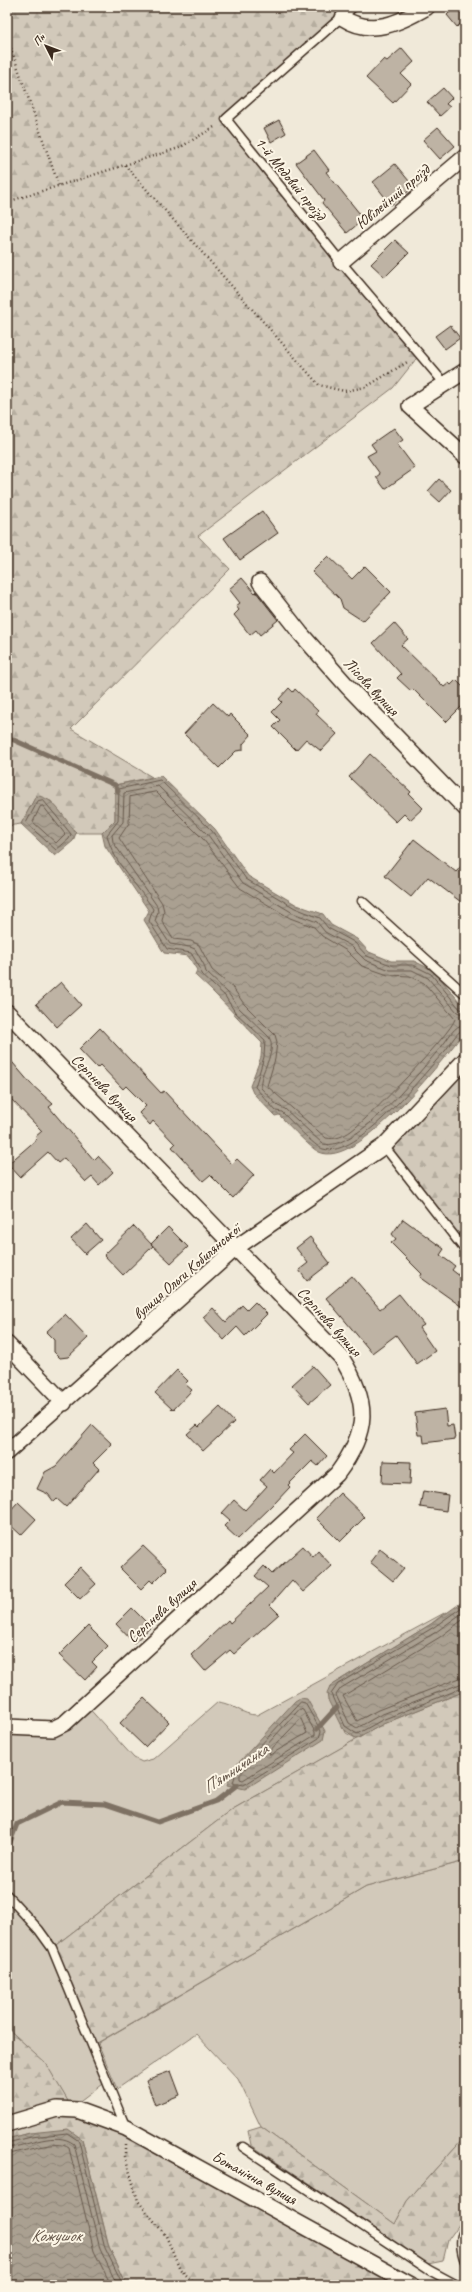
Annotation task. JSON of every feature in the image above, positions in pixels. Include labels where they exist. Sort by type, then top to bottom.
[{"type":"street","points":[[343,18],[353,24],[384,27],[427,7]]},
{"type":"street","name":"Ювілейний проїзд","points":[[341,262],[465,157]]},
{"type":"street","points":[[465,371],[410,406],[465,456]]},
{"type":"street","name":"Лісова вулиця","points":[[260,582],[301,634],[348,687],[465,808]]},
{"type":"street","name":"Серпнева вулиця","points":[[7,1012],[237,1247],[341,1357],[355,1379],[361,1403],[362,1428],[352,1454],[337,1474],[65,1722],[53,1729],[7,1727]]},
{"type":"street","name":"вулиця Ольги Кобилянської","points":[[7,1452],[64,1403],[237,1247],[384,1146],[465,1060]]},
{"type":"street","points":[[7,1344],[64,1403]]},
{"type":"street","name":"Ботанічна вулиця","points":[[7,2124],[57,2109],[77,2110],[126,2128],[411,2285]]},
{"type":"lane","points":[[226,120],[343,18],[353,7]]},
{"type":"lane","name":"1-й Медовий проїзд","points":[[226,120],[341,262],[444,383]]},
{"type":"lane","points":[[362,901],[465,994]]},
{"type":"lane","points":[[384,1146],[465,1250]]},
{"type":"lane","points":[[7,1895],[39,1930],[52,1948],[126,2128]]},
{"type":"lane","points":[[243,2147],[429,2270],[457,2285]]},
{"type":"lane","points":[[465,2228],[463,2231],[462,2252],[465,2261]]},
{"type":"path","points":[[7,36],[59,186]]},
{"type":"path","points":[[7,202],[179,148],[226,120]]},
{"type":"path","points":[[125,165],[319,386],[344,391],[366,386],[420,354]]},
{"type":"path","points":[[126,2128],[124,2156],[138,2201],[166,2236],[180,2269],[196,2285]]},
{"type":"green space","points":[[7,7],[351,7],[226,120],[420,354],[393,388],[198,536],[230,569],[71,729],[152,777],[115,785],[115,820],[102,833],[76,833],[51,801],[36,796],[21,824],[7,826]]},
{"type":"green space","points":[[465,1060],[465,1250],[384,1146]]},
{"type":"green space","points":[[446,1612],[431,1624],[330,1686],[346,1733],[357,1739],[233,1809],[52,1948],[107,2081],[72,2108],[45,2063],[7,2028],[7,1727],[53,1729],[85,1704],[134,1758],[142,1762],[153,1759],[218,1702],[224,1703],[251,1715],[257,1715]]},
{"type":"green space","points":[[465,1691],[465,1861],[366,1887],[92,2046],[52,1948],[233,1809],[383,1724]]},
{"type":"green space","points":[[465,1861],[465,2136],[407,2201],[395,2224],[261,2127],[238,2079],[196,2034],[117,2089],[98,2043],[366,1887]]},
{"type":"green space","points":[[7,2028],[45,2062],[75,2113],[125,2132],[404,2285],[127,2285],[109,2247],[82,2139],[30,2133],[7,2139]]},
{"type":"green space","points":[[261,2127],[395,2224],[407,2201],[465,2136],[465,2216],[448,2240],[443,2261],[428,2264],[251,2145],[248,2131]]},
{"type":"water","points":[[161,776],[215,829],[248,876],[297,905],[323,914],[331,925],[357,939],[369,952],[391,961],[414,961],[434,971],[464,1007],[465,1031],[439,1064],[398,1109],[376,1129],[355,1145],[335,1153],[319,1152],[315,1150],[279,1115],[275,1116],[253,1093],[250,1086],[261,1057],[262,1043],[195,975],[197,970],[188,956],[164,953],[144,920],[149,911],[105,846],[102,833],[115,820],[115,785]]},
{"type":"water","points":[[36,796],[42,797],[54,804],[76,833],[73,841],[55,856],[21,824]]},
{"type":"water","points":[[465,1600],[465,1691],[383,1724],[357,1739],[342,1728],[328,1700],[327,1693],[330,1686],[431,1624]]},
{"type":"water","points":[[300,1698],[307,1699],[325,1731],[323,1740],[245,1789],[227,1785],[232,1770],[295,1701]]},
{"type":"water","name":"Кожушок","points":[[68,2129],[82,2139],[109,2247],[127,2285],[7,2285],[7,2139],[30,2133]]},
{"type":"building","points":[[455,7],[465,7],[465,19],[457,27],[447,15]]},
{"type":"building","points":[[402,48],[414,62],[401,74],[411,84],[393,103],[366,78],[384,59],[387,61]]},
{"type":"building","points":[[443,88],[452,98],[446,104],[450,107],[440,116],[427,102]]},
{"type":"building","points":[[279,120],[286,133],[271,142],[264,128]]},
{"type":"building","points":[[438,127],[455,146],[440,159],[423,140]]},
{"type":"building","points":[[314,150],[329,170],[326,172],[364,219],[347,233],[322,203],[324,200],[296,163]]},
{"type":"building","points":[[395,164],[414,187],[391,205],[373,182]]},
{"type":"building","points":[[395,240],[409,253],[385,277],[371,264]]},
{"type":"building","points":[[450,325],[460,338],[445,349],[435,336]]},
{"type":"building","points":[[394,428],[403,440],[397,444],[415,468],[385,489],[376,477],[380,474],[367,456],[376,451],[371,444]]},
{"type":"building","points":[[439,479],[451,490],[440,502],[428,491]]},
{"type":"building","points":[[262,511],[278,533],[240,560],[224,538]]},
{"type":"building","points":[[328,556],[352,579],[365,566],[391,592],[363,621],[343,608],[340,599],[312,572]]},
{"type":"building","points":[[242,578],[255,593],[256,592],[278,620],[260,635],[256,630],[250,635],[234,615],[239,610],[236,606],[240,603],[229,589]]},
{"type":"building","points":[[394,623],[408,639],[401,645],[444,687],[449,683],[451,685],[456,680],[465,689],[465,703],[446,722],[413,689],[411,691],[397,678],[401,674],[373,643]]},
{"type":"building","points":[[289,688],[293,692],[295,689],[318,711],[316,714],[337,734],[321,751],[306,739],[296,750],[273,727],[280,720],[272,712],[282,702],[279,699]]},
{"type":"building","points":[[213,703],[228,717],[230,714],[251,735],[243,744],[243,750],[236,751],[219,768],[184,734]]},
{"type":"building","points":[[370,754],[411,792],[409,794],[423,808],[410,820],[404,814],[396,822],[349,777]]},
{"type":"building","points":[[414,839],[456,872],[465,862],[465,905],[428,877],[411,897],[385,876]]},
{"type":"building","points":[[61,982],[81,1005],[57,1027],[36,1004]]},
{"type":"building","points":[[100,1028],[161,1093],[164,1091],[232,1164],[237,1159],[254,1175],[233,1198],[210,1175],[203,1181],[172,1147],[175,1144],[153,1121],[150,1125],[139,1113],[146,1106],[126,1086],[123,1089],[100,1065],[97,1068],[79,1049]]},
{"type":"building","points":[[7,1056],[30,1083],[53,1104],[49,1107],[94,1160],[98,1156],[113,1172],[99,1185],[92,1177],[86,1182],[64,1158],[58,1163],[48,1152],[20,1177],[8,1164],[37,1139],[35,1137],[42,1131],[7,1095]]},
{"type":"building","points":[[403,1219],[444,1249],[440,1255],[455,1266],[452,1270],[465,1280],[465,1309],[420,1277],[422,1274],[391,1243],[396,1239],[392,1234]]},
{"type":"building","points":[[87,1224],[101,1240],[85,1254],[71,1239]]},
{"type":"building","points":[[134,1226],[153,1246],[123,1275],[104,1255]]},
{"type":"building","points":[[168,1227],[188,1247],[171,1263],[151,1244]]},
{"type":"building","points":[[310,1237],[330,1263],[307,1281],[299,1270],[308,1263],[296,1248]]},
{"type":"building","points":[[352,1276],[380,1309],[399,1294],[424,1325],[419,1328],[435,1351],[417,1364],[396,1335],[372,1353],[326,1298]]},
{"type":"building","points":[[255,1302],[267,1314],[245,1336],[237,1327],[224,1340],[203,1317],[213,1308],[226,1322],[242,1305],[247,1310]]},
{"type":"building","points":[[65,1314],[88,1338],[68,1357],[60,1358],[54,1352],[54,1340],[46,1332]]},
{"type":"building","points":[[313,1366],[330,1385],[309,1403],[292,1385]]},
{"type":"building","points":[[177,1370],[188,1381],[185,1384],[192,1390],[173,1410],[155,1393]]},
{"type":"building","points":[[220,1407],[234,1422],[203,1451],[187,1434],[197,1425],[199,1427]]},
{"type":"building","points":[[445,1409],[447,1426],[453,1425],[455,1439],[424,1443],[423,1435],[418,1435],[415,1413]]},
{"type":"building","points":[[92,1425],[112,1444],[93,1463],[99,1469],[66,1507],[57,1499],[54,1502],[48,1494],[37,1489],[45,1472],[56,1466]]},
{"type":"building","points":[[305,1434],[327,1456],[318,1466],[312,1461],[288,1485],[290,1487],[274,1504],[238,1539],[224,1526],[230,1520],[222,1513],[234,1500],[245,1510],[267,1486],[260,1480],[270,1469],[274,1473],[293,1453],[289,1450]]},
{"type":"building","points":[[383,1461],[411,1462],[410,1484],[382,1483]]},
{"type":"building","points":[[423,1491],[448,1495],[446,1511],[420,1507]]},
{"type":"building","points":[[340,1493],[365,1517],[340,1542],[316,1518]]},
{"type":"building","points":[[18,1502],[36,1519],[21,1535],[7,1522],[7,1514]]},
{"type":"building","points":[[143,1546],[167,1569],[153,1583],[150,1580],[141,1589],[120,1568]]},
{"type":"building","points":[[303,1546],[313,1557],[318,1551],[332,1566],[303,1592],[292,1580],[270,1605],[279,1614],[234,1654],[230,1650],[205,1671],[191,1655],[228,1620],[230,1623],[268,1587],[255,1576],[264,1566],[272,1574]]},
{"type":"building","points":[[380,1549],[404,1568],[393,1581],[370,1562]]},
{"type":"building","points":[[80,1567],[96,1584],[80,1599],[64,1583]]},
{"type":"building","points":[[132,1608],[151,1627],[134,1643],[116,1624]]},
{"type":"building","points":[[88,1626],[108,1646],[92,1662],[97,1667],[85,1680],[59,1655]]},
{"type":"building","points":[[144,1698],[169,1722],[145,1747],[120,1723]]},
{"type":"building","points":[[171,2071],[180,2095],[155,2105],[146,2080]]},
{"type":"waterway","points":[[7,737],[115,785],[118,791]]},
{"type":"waterway","name":"П'ятничанка","points":[[317,1729],[337,1707]]},
{"type":"waterway","name":"П'ятничанка","points":[[7,1850],[17,1824],[62,1802],[105,1804],[158,1822],[216,1801],[237,1785]]}]
